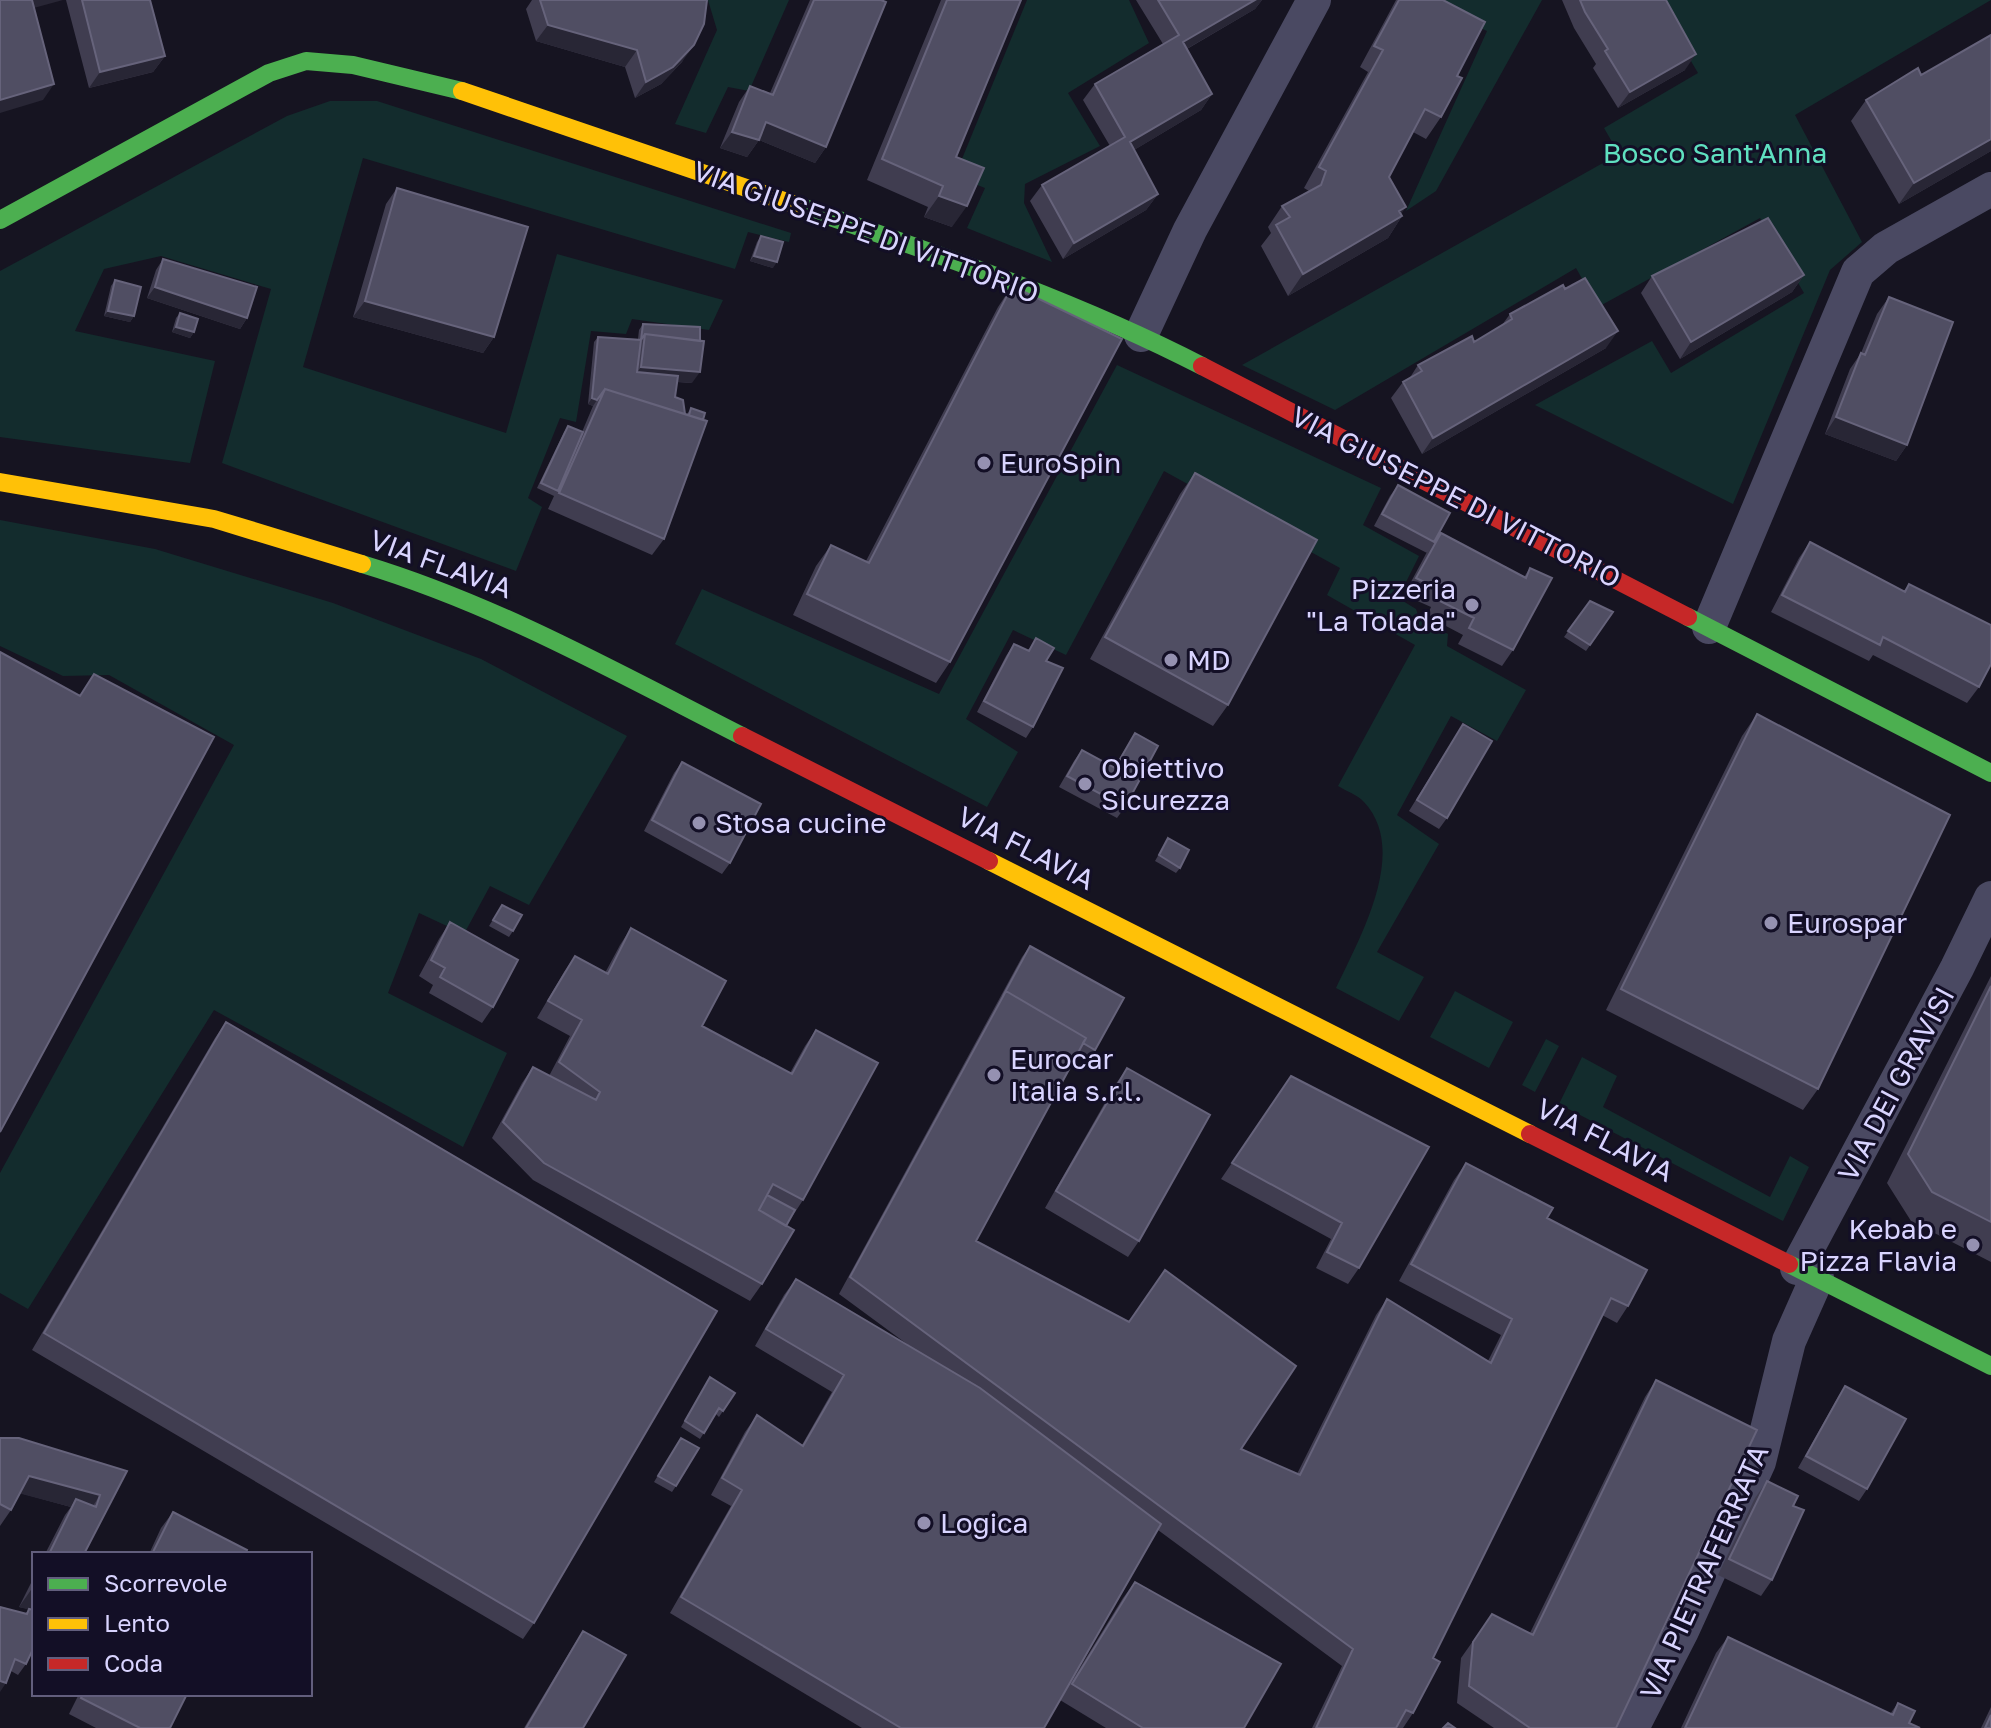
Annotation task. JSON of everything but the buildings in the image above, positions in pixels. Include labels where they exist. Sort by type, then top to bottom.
[{"type":"street","points":[[1141,335],[1190,230],[1314,0]]},
{"type":"street","name":"VIA GIUSEPPE DI VITTORIO","points":[[0,220],[269,73],[306,61],[353,65],[468,93],[998,275],[1141,335],[1991,773]]},
{"type":"street","points":[[1709,627],[1858,272],[1886,248],[1991,189]]},
{"type":"street","name":"VIA FLAVIA","points":[[0,482],[214,519],[405,577],[516,622],[1991,1366]]},
{"type":"street","name":"VIA DEI GRAVISI","points":[[1807,1273],[1991,898]]},
{"type":"street","name":"VIA PIETRAFERRATA","points":[[1632,1728],[1682,1631],[1759,1462],[1807,1273]]},
{"type":"green space","points":[[708,0],[789,0],[749,91],[728,87],[706,133],[675,124],[717,30]]},
{"type":"green space","points":[[1027,0],[1129,0],[1149,43],[1068,93],[1100,146],[1025,184],[1024,203],[1052,262],[967,228],[985,188],[955,176]]},
{"type":"green space","points":[[1421,0],[1542,0],[1436,191],[1406,211],[1487,31]]},
{"type":"green space","name":"Bosco Sant'Anna","points":[[1655,0],[1991,0],[1795,115],[1862,242],[1830,270],[1733,504],[1535,405],[1652,341],[1671,373],[1804,293],[1760,218],[1598,307],[1576,268],[1335,410],[1242,365],[1619,154],[1604,128],[1698,73]]},
{"type":"green space","points":[[330,101],[377,101],[791,233],[789,242],[748,232],[735,269],[363,158],[303,367],[506,433],[557,254],[723,300],[709,330],[632,319],[626,334],[591,331],[576,422],[560,418],[528,498],[542,507],[516,571],[222,463],[271,289],[161,256],[104,269],[75,331],[215,361],[190,463],[0,437],[0,271],[287,116]]},
{"type":"green space","points":[[1117,365],[1381,488],[1363,525],[1419,556],[1398,598],[1416,609],[1419,618],[1448,634],[1447,646],[1526,690],[1497,741],[1451,716],[1397,815],[1439,844],[1377,952],[1424,977],[1399,1021],[1336,988],[1376,895],[1382,845],[1377,822],[1364,802],[1338,786],[1415,645],[1327,595],[1340,568],[1164,471],[1066,655],[1013,630],[966,719],[1018,752],[987,807],[675,644],[702,589],[939,694]]},
{"type":"green space","points":[[0,520],[155,549],[333,603],[481,659],[627,736],[529,905],[490,886],[464,934],[419,913],[388,993],[507,1053],[463,1147],[214,1010],[28,1309],[0,1293],[0,1173],[234,745],[109,675],[63,676],[0,646]]},
{"type":"green space","points":[[1455,991],[1513,1022],[1489,1068],[1430,1037]]},
{"type":"green space","points":[[1546,1039],[1559,1046],[1535,1092],[1522,1085]]},
{"type":"green space","points":[[1582,1057],[1617,1076],[1603,1107],[1770,1197],[1790,1156],[1809,1167],[1783,1221],[1559,1104]]},
{"type":"traffic: fast","points":[[0,220],[269,73],[306,61],[353,65],[462,91]]},
{"type":"traffic: fast","points":[[796,205],[1053,298],[1202,366]]},
{"type":"traffic: fast","points":[[362,564],[508,619],[742,736]]},
{"type":"traffic: fast","points":[[1688,617],[1991,773]]},
{"type":"traffic: fast","points":[[1789,1264],[1991,1366]]},
{"type":"traffic: slow","points":[[462,91],[796,205]]},
{"type":"traffic: slow","points":[[0,482],[214,519],[362,564]]},
{"type":"traffic: slow","points":[[989,861],[1530,1134]]},
{"type":"traffic: jam","points":[[1202,366],[1688,617]]},
{"type":"traffic: jam","points":[[742,736],[989,861]]},
{"type":"traffic: jam","points":[[1530,1134],[1789,1264]]},
{"type":"place","name":"EuroSpin","points":[[984,463]]},
{"type":"place","name":"Pizzeria \"La Tolada\"","points":[[1472,605]]},
{"type":"place","name":"MD","points":[[1171,660]]},
{"type":"place","name":"Obiettivo Sicurezza","points":[[1085,784]]},
{"type":"place","name":"Stosa cucine","points":[[699,823]]},
{"type":"place","name":"Eurospar","points":[[1771,923]]},
{"type":"place","name":"Eurocar Italia s.r.l.","points":[[994,1075]]},
{"type":"place","name":"Kebab e Pizza Flavia","points":[[1973,1245]]},
{"type":"place","name":"Logica","points":[[924,1523]]}]
